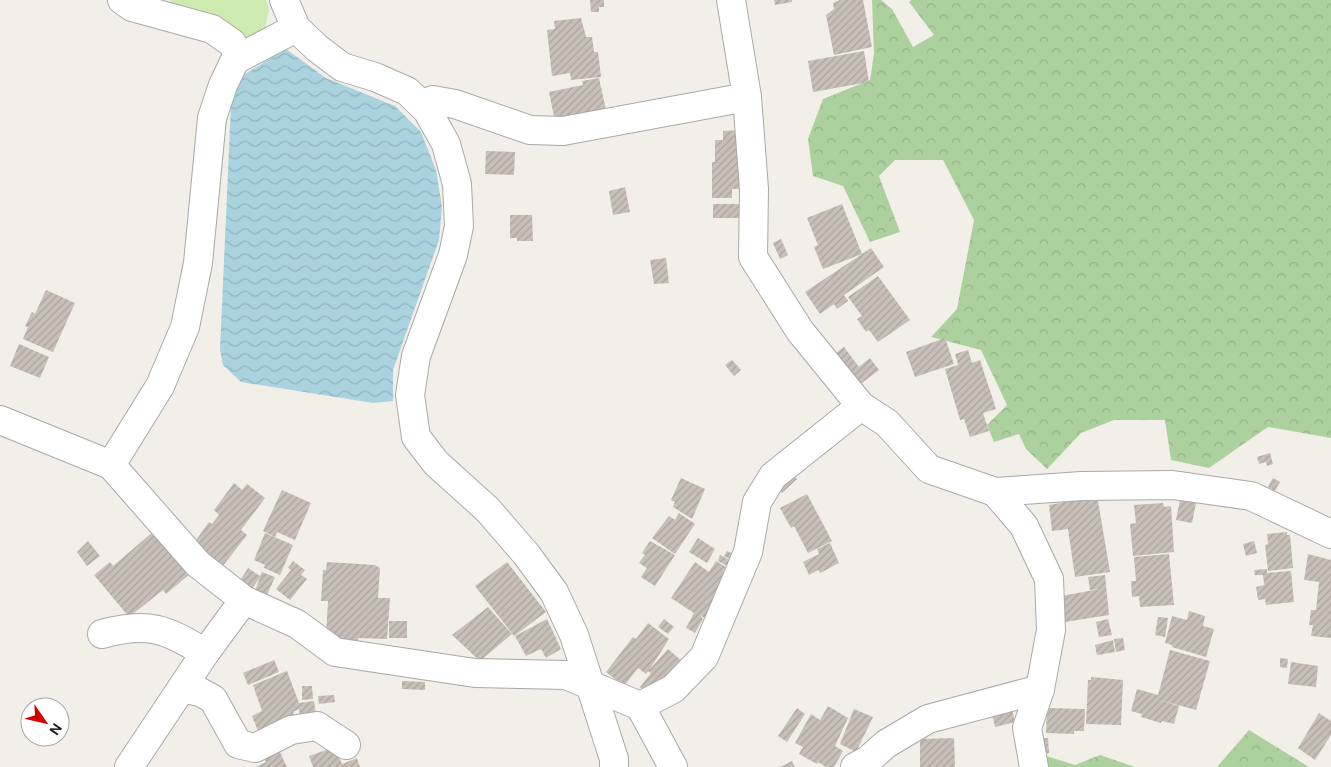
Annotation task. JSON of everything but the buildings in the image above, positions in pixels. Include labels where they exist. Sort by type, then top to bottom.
[{"type":"street","points":[[122,0],[132,7],[212,29],[232,43],[240,57]]},
{"type":"street","points":[[284,0],[296,28],[342,67],[375,77],[407,91],[421,104],[446,144],[457,184],[460,226],[453,255],[416,356],[410,395],[416,437],[436,463],[488,510],[526,554],[554,592],[574,635],[614,759],[614,767]]},
{"type":"street","points":[[731,0],[747,97],[754,189],[753,257],[800,331],[861,406],[886,423],[929,469],[995,492],[1082,486],[1173,485],[1251,496],[1331,534]]},
{"type":"street","points":[[111,465],[160,386],[185,326],[198,263],[212,118],[223,85],[235,60],[296,28]]},
{"type":"street","points":[[421,104],[433,100],[454,104],[530,130],[563,131],[747,97]]},
{"type":"street","points":[[640,706],[673,689],[704,657],[748,552],[757,502],[773,476],[861,406]]},
{"type":"street","points":[[0,420],[111,465],[198,564],[244,600],[297,624],[335,652],[475,673],[566,675],[640,706],[673,767]]},
{"type":"street","points":[[995,492],[1024,526],[1049,578],[1051,630],[1040,689],[1027,728],[1034,767]]},
{"type":"street","points":[[130,767],[204,653],[244,600]]},
{"type":"street","points":[[102,634],[120,629],[145,627],[177,636],[204,653]]},
{"type":"street","points":[[182,688],[200,692],[214,699],[238,744],[255,748],[291,730],[317,726],[346,745]]},
{"type":"street","points":[[855,767],[868,760],[886,744],[928,719],[1040,689]]},
{"type":"green space","points":[[171,0],[266,0],[269,9],[265,29],[245,44],[245,37],[217,22],[166,12]]},
{"type":"green space","points":[[872,0],[881,0],[892,9],[913,47],[934,35],[909,2],[911,0],[1331,0],[1331,438],[1268,427],[1209,468],[1171,460],[1165,420],[1114,420],[1081,433],[1047,469],[1026,449],[1019,434],[994,442],[987,425],[1007,405],[981,350],[931,337],[957,309],[974,220],[943,160],[895,160],[879,176],[900,232],[870,242],[843,186],[813,176],[808,139],[823,99],[870,80],[874,54]]},
{"type":"green space","points":[[1249,730],[1309,767],[1217,767]]},
{"type":"green space","points":[[1043,755],[1075,765],[1100,755],[1135,767],[1045,767]]},
{"type":"water","points":[[286,49],[326,78],[395,106],[421,132],[436,170],[442,207],[439,240],[393,370],[393,401],[373,403],[241,382],[223,365],[220,350],[232,82]]}]
